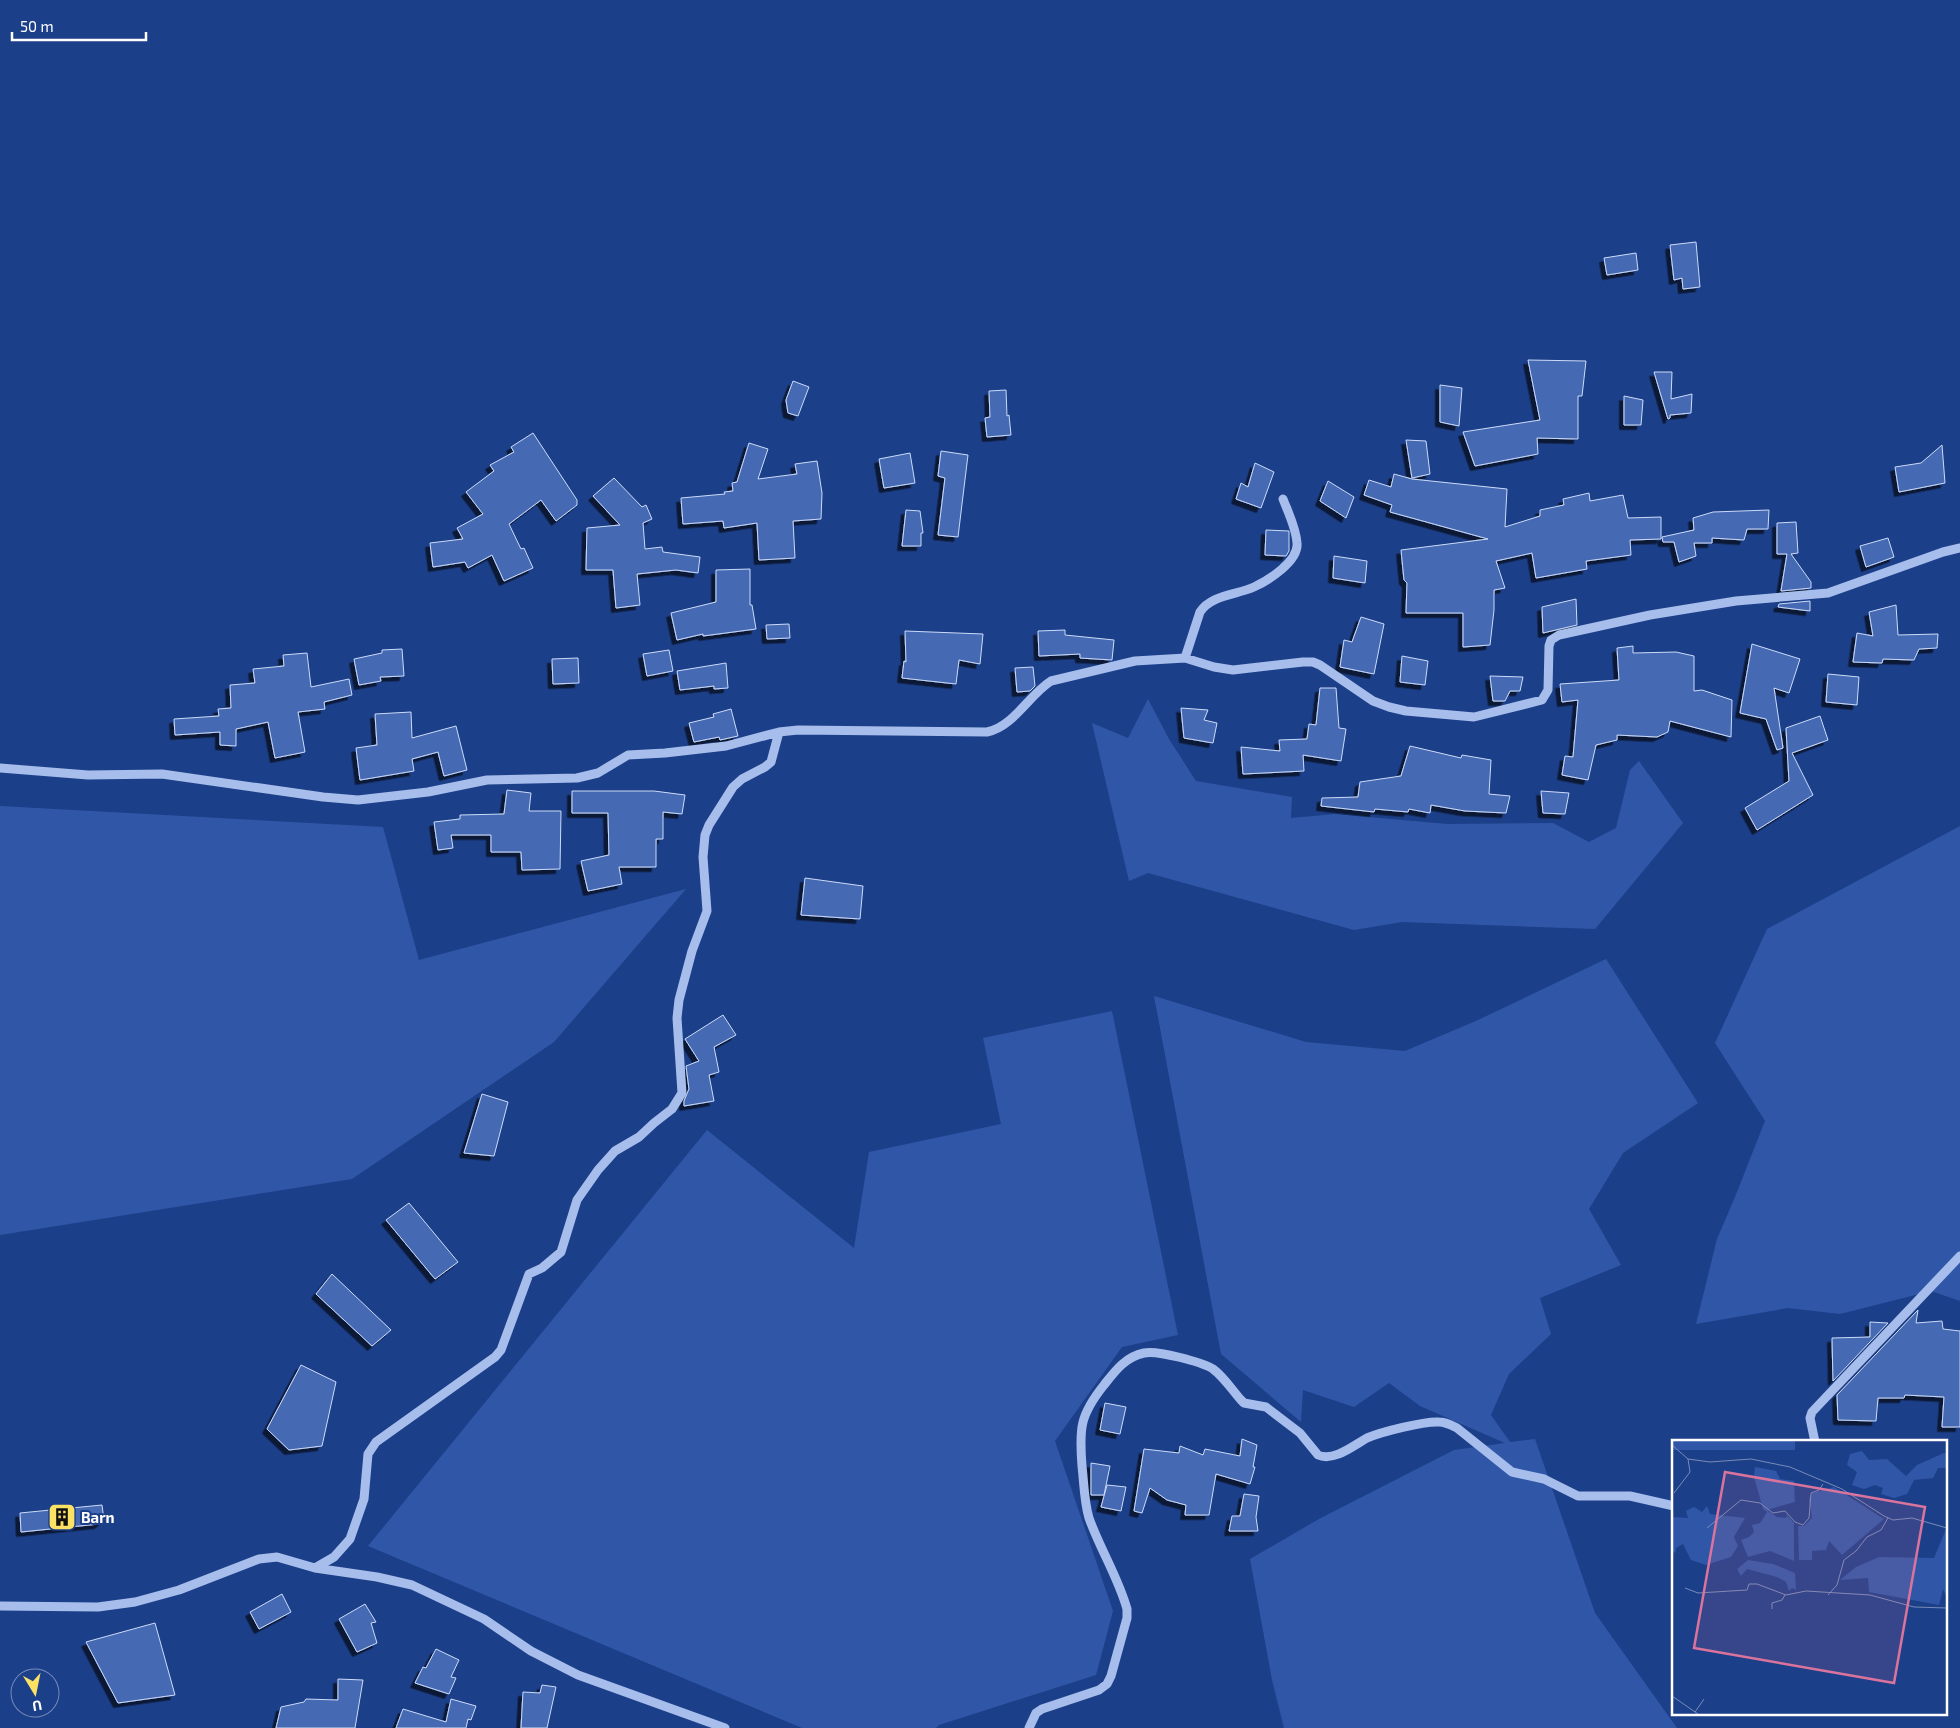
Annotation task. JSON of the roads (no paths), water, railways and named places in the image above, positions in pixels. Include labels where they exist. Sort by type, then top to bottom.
[{"type":"street","points":[[1185,658],[1200,612],[1204,606],[1261,583],[1294,557],[1297,550],[1296,536],[1283,499]]},
{"type":"street","points":[[0,768],[88,775],[162,774],[323,797],[358,800],[428,792],[487,780],[577,778],[598,773],[628,755],[726,746],[779,732],[826,729],[987,732],[1000,728],[1042,686],[1051,681],[1134,660],[1185,658],[1214,667],[1233,670],[1313,662],[1373,701],[1388,707],[1406,711],[1474,717],[1542,700],[1548,690],[1549,646],[1551,640],[1559,636],[1650,614],[1736,601],[1828,593],[1943,552],[1960,548]]},
{"type":"street","points":[[315,1568],[334,1557],[350,1539],[364,1499],[368,1454],[376,1442],[496,1357],[502,1350],[529,1274],[542,1268],[561,1252],[577,1200],[598,1170],[615,1151],[639,1136],[672,1109],[682,1092],[677,1018],[679,1000],[692,951],[707,911],[703,857],[705,835],[708,826],[732,787],[771,762],[779,732]]},
{"type":"street","points":[[1815,1440],[1810,1418],[1812,1412],[1960,1256]]},
{"type":"street","points":[[1029,1728],[1036,1713],[1042,1709],[1099,1690],[1111,1676],[1127,1618],[1126,1609],[1086,1505],[1081,1429],[1084,1415],[1090,1402],[1118,1367],[1126,1360],[1135,1356],[1156,1352],[1206,1366],[1218,1374],[1244,1403],[1266,1407],[1300,1433],[1321,1457],[1343,1452],[1376,1435],[1427,1422],[1448,1423],[1457,1428],[1512,1472],[1544,1479],[1578,1496],[1630,1496],[1672,1506]]},
{"type":"street","points":[[0,1606],[98,1608],[135,1602],[180,1590],[259,1559],[277,1557],[315,1568],[377,1577],[412,1585],[484,1619],[531,1651],[578,1675],[725,1728]]},
{"type":"place","name":"Barn","points":[[62,1517]]}]
